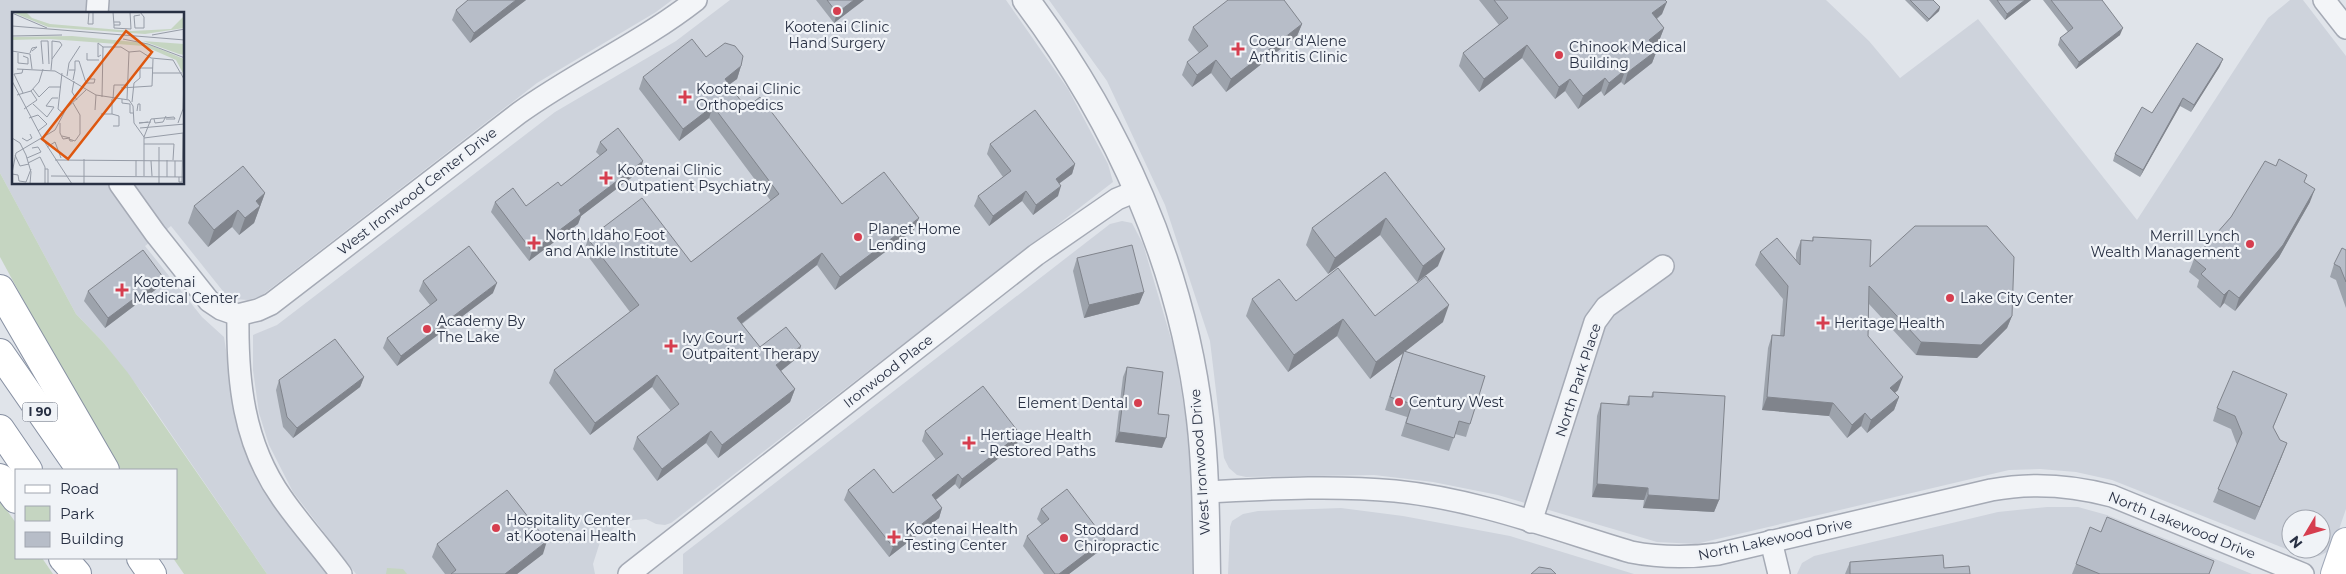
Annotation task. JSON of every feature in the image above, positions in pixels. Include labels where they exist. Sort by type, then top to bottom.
[{"type":"main road","points":[[0,288],[104,469]]},
{"type":"main road","name":"I 90","points":[[0,353],[80,469]]},
{"type":"main road","points":[[0,430],[27,469]]},
{"type":"main road","points":[[0,478],[15,498]]},
{"type":"main road","points":[[2335,574],[2346,542]]},
{"type":"main road","points":[[64,559],[77,574]]},
{"type":"main road","points":[[88,559],[98,574]]},
{"type":"main road","points":[[142,559],[152,574]]},
{"type":"main road","points":[[158,559],[167,574]]},
{"type":"street","name":"West Ironwood Center Drive","points":[[238,315],[258,310],[271,304],[519,113],[557,86],[649,34],[696,0]]},
{"type":"street","name":"West Ironwood Drive","points":[[1026,0],[1086,86],[1139,190],[1174,293],[1191,361],[1200,419],[1208,574]]},
{"type":"street","points":[[2324,0],[2346,28]]},
{"type":"street","points":[[121,185],[155,233],[209,301],[222,309],[238,315],[238,363],[251,436],[263,466],[282,498],[341,574]]},
{"type":"street","name":"Ironwood Place","points":[[636,568],[1036,255],[1117,199],[1139,190]]},
{"type":"street","name":"North Park Place","points":[[1531,522],[1596,322],[1606,307],[1663,266]]},
{"type":"street","name":"North Lakewood Drive","points":[[1205,492],[1309,488],[1396,491],[1462,502],[1631,552],[1657,558],[1681,558],[1718,554],[1991,490],[2036,484],[2059,485],[2112,496],[2303,574]]},
{"type":"street","points":[[1771,541],[1779,574]]},
{"type":"shaded area","name":"Kootenai Medical Center","points":[[0,0],[672,0],[656,12],[537,83],[261,296],[248,300],[235,299],[226,295],[171,226],[145,246],[202,317],[224,337],[234,403],[329,574],[267,574],[147,399],[103,342],[76,314],[0,173]]},
{"type":"shaded area","points":[[730,0],[1006,0],[1068,89],[1108,164],[1113,182],[671,523],[665,525],[656,524],[646,519],[624,521],[618,524],[600,542],[593,564],[595,574],[356,574],[293,492],[269,445],[259,413],[253,370],[253,335],[277,325],[555,112],[676,41]]},
{"type":"shaded area","points":[[1049,0],[1826,0],[1869,41],[1900,78],[1978,19],[2137,220],[2268,18],[2290,0],[2303,0],[2346,56],[2346,509],[2336,538],[2331,546],[2331,509],[2281,509],[2281,547],[2112,480],[2076,472],[2040,469],[2009,470],[1696,544],[1657,542],[1498,495],[1433,482],[1374,475],[1246,477],[1237,475],[1229,468],[1224,458],[1210,341],[1165,205],[1107,81]]},
{"type":"shaded area","points":[[1122,221],[1132,223],[1143,244],[1175,352],[1186,420],[1193,496],[1194,574],[683,574],[683,554],[1110,224]]},
{"type":"shaded area","points":[[2047,507],[2078,507],[2107,515],[2252,574],[1797,574],[1802,563],[1814,556],[1998,512]]},
{"type":"shaded area","points":[[1341,508],[1403,516],[1510,536],[1634,574],[1228,574],[1230,527],[1232,521],[1243,514],[1258,511]]},
{"type":"green space","points":[[0,173],[76,314],[103,342],[128,373],[267,574],[184,574],[174,559],[178,559],[178,469],[120,469],[62,371],[0,257]]},
{"type":"green space","points":[[0,501],[15,522],[15,559],[43,559],[53,574],[0,574]]},
{"type":"green space","points":[[387,568],[403,569],[407,574],[386,574]]},
{"type":"building","points":[[468,0],[516,0],[474,33],[456,10]]},
{"type":"building","points":[[827,0],[854,0],[837,13]]},
{"type":"building","name":"Coeur d'Alene Arthritis Clinic","points":[[1228,0],[1284,0],[1302,24],[1231,79],[1216,60],[1197,75],[1187,62],[1208,46],[1193,27]]},
{"type":"building","name":"Chinook Medical Building","points":[[1494,0],[1665,0],[1667,2],[1652,13],[1664,28],[1649,40],[1657,50],[1628,72],[1626,69],[1609,83],[1605,78],[1583,96],[1570,79],[1559,87],[1527,45],[1484,79],[1463,53],[1508,18]]},
{"type":"building","points":[[1910,0],[1933,0],[1940,7],[1929,19]]},
{"type":"building","points":[[1997,0],[2025,0],[2007,14]]},
{"type":"building","points":[[2051,0],[2102,0],[2123,28],[2079,62],[2060,38],[2073,28]]},
{"type":"building","points":[[692,39],[706,57],[725,43],[735,46],[743,56],[741,66],[725,79],[746,108],[760,97],[842,204],[884,172],[919,218],[840,277],[822,253],[737,318],[760,347],[786,327],[801,346],[776,365],[795,389],[722,445],[711,431],[662,469],[637,437],[679,404],[657,375],[595,423],[554,370],[639,305],[588,239],[642,198],[691,262],[779,194],[713,106],[683,129],[643,77]]},
{"type":"building","points":[[2197,43],[2223,59],[2194,105],[2183,98],[2143,170],[2115,154],[2142,107],[2152,113]]},
{"type":"building","points":[[1035,110],[1075,164],[1056,179],[1061,186],[1036,205],[1026,191],[993,216],[978,196],[1011,171],[990,144]]},
{"type":"building","points":[[618,128],[643,161],[579,210],[581,214],[532,251],[495,202],[513,188],[526,206],[558,182],[561,186],[607,150],[600,142]]},
{"type":"building","name":"Merrill Lynch Wealth Management","points":[[2279,159],[2307,175],[2304,182],[2315,189],[2283,245],[2239,298],[2229,290],[2224,295],[2201,274],[2206,269],[2194,259],[2231,217],[2265,161],[2276,166]]},
{"type":"building","points":[[243,166],[265,193],[256,201],[260,206],[245,218],[238,210],[214,230],[194,206]]},
{"type":"building","points":[[1385,172],[1445,249],[1423,266],[1386,218],[1335,258],[1312,228]]},
{"type":"building","points":[[1915,226],[1987,226],[2014,257],[2012,316],[1981,345],[1921,342],[1869,286],[1868,336],[1903,377],[1890,388],[1899,397],[1871,420],[1865,413],[1852,425],[1833,403],[1767,397],[1772,335],[1784,336],[1788,286],[1760,252],[1777,238],[1800,265],[1801,240],[1813,241],[1813,237],[1871,240],[1870,267]]},
{"type":"building","points":[[1132,245],[1144,292],[1089,305],[1077,258]]},
{"type":"building","name":"Academy By The Lake","points":[[469,246],[497,283],[401,356],[387,338],[437,300],[423,281]]},
{"type":"building","points":[[2342,248],[2346,250],[2346,282],[2340,267],[2334,264]]},
{"type":"building","points":[[143,250],[163,277],[108,318],[88,291]]},
{"type":"building","points":[[1338,268],[1375,316],[1426,276],[1449,305],[1376,362],[1343,319],[1294,355],[1252,299],[1279,279],[1296,301]]},
{"type":"building","points":[[335,339],[364,377],[297,428],[287,417],[279,380]]},
{"type":"building","points":[[1404,351],[1485,376],[1470,424],[1459,421],[1454,438],[1406,423],[1412,404],[1390,397]]},
{"type":"building","name":"Element Dental","points":[[1127,367],[1163,372],[1158,414],[1169,415],[1166,438],[1119,432]]},
{"type":"building","points":[[2233,371],[2287,394],[2273,427],[2280,440],[2287,443],[2260,507],[2218,489],[2242,433],[2235,416],[2217,408]]},
{"type":"building","points":[[983,386],[1020,434],[962,479],[958,474],[932,495],[942,508],[893,547],[848,490],[874,469],[893,493],[943,454],[925,431]]},
{"type":"building","points":[[1653,392],[1725,396],[1719,500],[1648,495],[1648,488],[1597,484],[1601,403],[1629,405],[1629,396],[1653,397]]},
{"type":"building","name":"Stoddard Chiropractic","points":[[1067,489],[1105,539],[1059,574],[1055,574],[1027,536],[1049,519],[1041,509]]},
{"type":"building","name":"Hospitality Center at Kootenai Health","points":[[507,490],[547,541],[505,574],[451,574],[456,570],[437,544]]},
{"type":"building","points":[[2107,517],[2214,561],[2209,574],[2100,574],[2076,564],[2090,527],[2101,532]]},
{"type":"building","points":[[1943,555],[1944,568],[1969,566],[1970,574],[1850,574],[1850,562]]},
{"type":"building","points":[[1539,567],[1551,569],[1556,574],[1531,574]]},
{"type":"place","name":"Kootenai Clinic Hand Surgery","points":[[837,11]]},
{"type":"place","name":"Coeur d'Alene Arthritis Clinic","points":[[1238,49]]},
{"type":"place","name":"Chinook Medical Building","points":[[1559,55]]},
{"type":"place","name":"Kootenai Clinic Orthopedics","points":[[685,97]]},
{"type":"place","name":"Kootenai Clinic Outpatient Psychiatry","points":[[606,178]]},
{"type":"place","name":"Planet Home Lending","points":[[858,237]]},
{"type":"place","name":"North Idaho Foot and Ankle Institute","points":[[534,243]]},
{"type":"place","name":"Merrill Lynch Wealth Management","points":[[2250,244]]},
{"type":"place","name":"Kootenai Medical Center","points":[[122,290]]},
{"type":"place","name":"Lake City Center","points":[[1950,298]]},
{"type":"place","name":"Heritage Health","points":[[1823,323]]},
{"type":"place","name":"Academy By The Lake","points":[[427,329]]},
{"type":"place","name":"Ivy Court Outpaitent Therapy","points":[[671,346]]},
{"type":"place","name":"Century West","points":[[1399,402]]},
{"type":"place","name":"Element Dental","points":[[1138,403]]},
{"type":"place","name":"Hertiage Health - Restored Paths","points":[[969,443]]},
{"type":"place","name":"Hospitality Center at Kootenai Health","points":[[496,528]]},
{"type":"place","name":"Kootenai Health Testing Center","points":[[894,537]]},
{"type":"place","name":"Stoddard Chiropractic","points":[[1064,538]]}]
